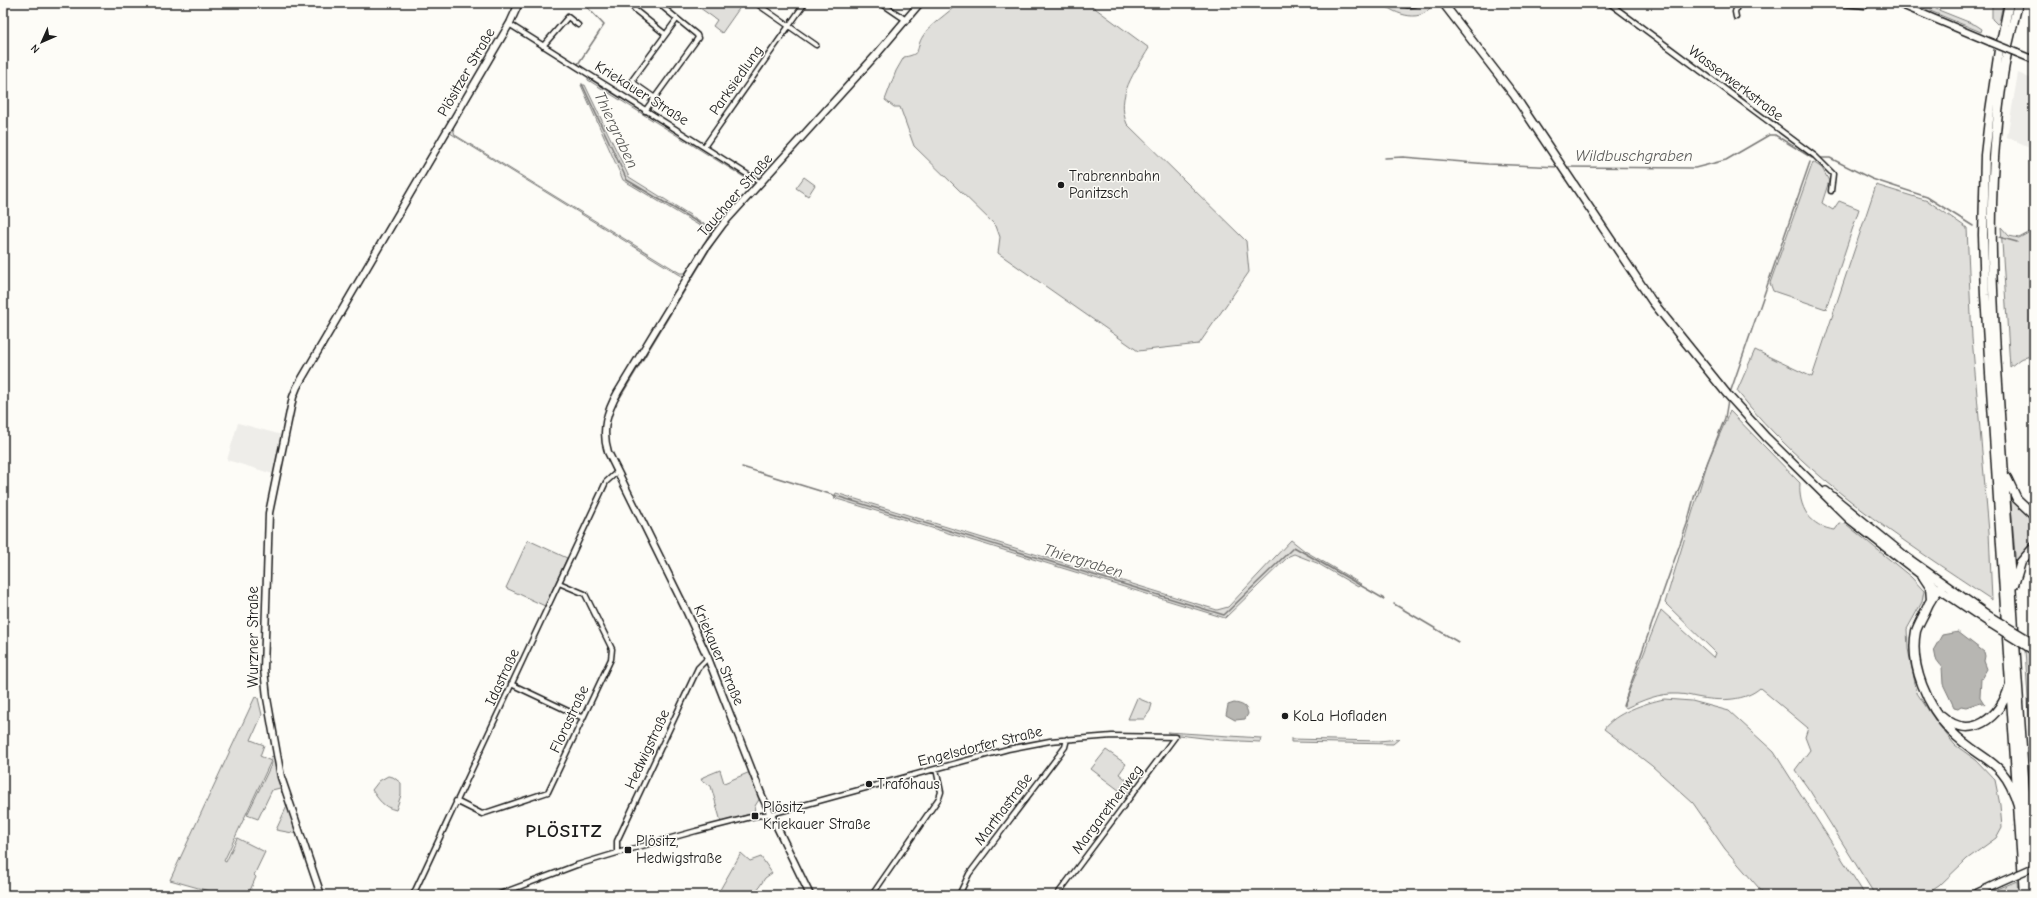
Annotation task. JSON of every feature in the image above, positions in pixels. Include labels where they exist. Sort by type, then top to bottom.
[{"type":"highway","points":[[2009,3],[1995,136],[1991,228],[1993,302],[2014,628]]},
{"type":"highway","points":[[2006,622],[1985,295],[1983,235],[1988,133],[2004,47],[2018,3]]},
{"type":"highway","points":[[2004,466],[2011,488],[2017,499],[2034,515]]},
{"type":"highway","points":[[2012,595],[2019,566],[2025,556],[2034,547]]},
{"type":"highway","points":[[1924,578],[1930,587],[1931,600]]},
{"type":"highway","points":[[1943,588],[1931,600],[1922,618],[1915,638],[1917,662],[1923,686],[1942,722],[1957,737],[1996,765],[2004,774],[2013,788],[2018,805]]},
{"type":"highway","points":[[1922,618],[1943,588]]},
{"type":"highway","points":[[2007,638],[2024,895]]},
{"type":"highway","points":[[2015,643],[2032,895]]},
{"type":"highway","points":[[1937,712],[1945,719],[1961,726],[1983,723],[1994,716],[2001,707],[2010,680]]},
{"type":"main road","points":[[1443,3],[1514,95],[1652,301],[1729,397],[1849,519],[1924,578],[1943,588]]},
{"type":"main road","points":[[1812,481],[1943,588],[2032,646]]},
{"type":"street","name":"Plösitzer Straße","points":[[293,397],[509,24],[519,3]]},
{"type":"street","points":[[634,3],[633,6],[635,10],[665,34]]},
{"type":"street","points":[[645,111],[698,39],[697,34],[662,7],[661,3]]},
{"type":"street","name":"Parksiedlung","points":[[704,147],[805,3]]},
{"type":"street","points":[[881,3],[906,20]]},
{"type":"street","name":"Tauchaer Straße","points":[[604,427],[610,407],[618,392],[706,247],[732,214],[762,183],[920,3]]},
{"type":"street","points":[[1398,3],[1408,5],[1420,3]]},
{"type":"street","name":"Wasserwerkstraße","points":[[1609,3],[1815,156],[1833,174],[1833,182],[1830,191]]},
{"type":"street","points":[[1736,17],[1735,12],[1738,3]]},
{"type":"street","points":[[1834,3],[1865,6]]},
{"type":"street","points":[[1898,3],[2034,60]]},
{"type":"street","points":[[760,6],[788,27],[816,45]]},
{"type":"street","points":[[543,46],[568,17],[578,25]]},
{"type":"street","points":[[655,98],[635,84],[633,79],[676,19]]},
{"type":"street","name":"Kriekauer Straße","points":[[509,24],[645,111],[762,183]]},
{"type":"street","name":"Wurzner Straße","points":[[293,397],[269,513],[264,683],[281,778],[321,895]]},
{"type":"street","name":"Kriekauer Straße","points":[[604,427],[606,445],[617,472],[708,658],[771,814],[810,895]]},
{"type":"street","name":"Idastraße","points":[[413,895],[606,482],[617,472]]},
{"type":"street","name":"Florastraße","points":[[456,801],[482,814],[548,792],[610,659],[612,649],[584,594],[559,583]]},
{"type":"street","name":"Hedwigstraße","points":[[617,853],[617,842],[698,668],[708,658]]},
{"type":"street","points":[[511,684],[582,718]]},
{"type":"street","name":"Engelsdorfer Straße","points":[[497,895],[577,865],[617,853],[755,816],[771,814],[1008,749],[1067,739],[1112,736],[1174,737]]},
{"type":"street","name":"Margarethenweg","points":[[1057,895],[1174,737]]},
{"type":"street","name":"Marthastraße","points":[[959,895],[969,874],[1064,747],[1067,739]]},
{"type":"street","points":[[872,895],[939,798],[941,792],[936,769]]},
{"type":"street","points":[[1972,895],[2034,867]]},
{"type":"shaded area","points":[[693,3],[743,3],[722,33],[713,26],[717,20]]},
{"type":"shaded area","name":"Trabrennbahn Panitzsch","points":[[958,3],[1088,3],[1149,48],[1128,84],[1125,94],[1123,104],[1127,124],[1246,241],[1249,272],[1199,344],[1138,351],[998,253],[1000,237],[996,226],[914,146],[900,107],[894,107],[885,100],[896,71],[904,57],[914,54],[918,50],[921,40],[926,32]]},
{"type":"shaded area","points":[[1381,3],[1410,8],[1433,3],[1429,10],[1423,14],[1409,16],[1394,11]]},
{"type":"shaded area","points":[[1911,3],[1921,3],[1976,25],[1982,29],[1981,32]]},
{"type":"shaded area","points":[[1992,3],[2003,3],[1999,23],[1997,24],[1992,19]]},
{"type":"shaded area","points":[[2018,73],[2034,80],[2034,149],[2007,137]]},
{"type":"shaded area","points":[[588,78],[755,181],[755,185],[685,278],[450,133],[449,131],[473,89],[474,90],[453,128],[455,135],[680,273],[685,273],[710,232],[623,180],[581,85],[585,85],[629,177],[711,228],[716,228],[729,211],[752,188],[752,184],[747,179],[588,80]]},
{"type":"shaded area","points":[[1813,162],[1822,168],[1829,181],[1822,203],[1833,210],[1839,201],[1859,209],[1826,309],[1773,291],[1770,283]]},
{"type":"shaded area","points":[[804,177],[815,185],[808,196],[796,188]]},
{"type":"shaded area","points":[[1876,185],[1928,201],[1967,228],[1972,338],[1989,532],[1992,600],[1889,530],[1824,479],[1793,452],[1737,391],[1755,350],[1812,377]]},
{"type":"shaded area","points":[[2001,227],[2009,236],[2019,238],[2032,231],[2034,232],[2034,355],[2020,359],[2010,367]]},
{"type":"shaded area","points":[[1730,411],[1800,483],[1801,500],[1807,514],[1812,520],[1819,525],[1835,530],[1840,523],[1846,524],[1911,577],[1924,591],[1922,602],[1907,629],[1908,649],[1917,693],[1937,723],[1955,745],[1976,760],[1995,780],[2000,805],[2002,827],[1996,838],[1967,859],[1939,886],[1925,895],[1875,895],[1810,791],[1795,770],[1810,750],[1805,737],[1808,728],[1760,688],[1740,698],[1725,700],[1699,698],[1684,694],[1671,694],[1651,698],[1626,708],[1624,704],[1661,610],[1714,658],[1716,653],[1665,603],[1708,461]]},
{"type":"shaded area","points":[[238,423],[282,435],[273,474],[227,460]]},
{"type":"shaded area","points":[[836,493],[1217,610],[1228,607],[1291,540],[1305,551],[1361,584],[1358,587],[1317,563],[1294,554],[1289,556],[1225,618],[834,498]]},
{"type":"shaded area","points":[[2010,494],[2034,518],[2034,545],[2016,566]]},
{"type":"shaded area","points":[[528,540],[567,558],[545,606],[506,588]]},
{"type":"shaded area","points":[[1958,632],[1984,652],[1984,661],[1987,669],[1981,679],[1980,697],[1985,705],[1981,702],[1966,707],[1954,707],[1943,684],[1942,667],[1936,659],[1934,649],[1942,635]]},
{"type":"shaded area","points":[[2025,649],[2034,657],[2034,797]]},
{"type":"shaded area","points":[[255,697],[258,698],[262,715],[251,740],[264,745],[260,756],[271,761],[224,861],[226,862],[237,838],[265,852],[254,875],[256,877],[248,895],[223,895],[170,880]]},
{"type":"shaded area","points":[[1137,698],[1152,704],[1150,711],[1144,719],[1128,719]]},
{"type":"shaded area","points":[[1664,699],[1692,701],[1729,711],[1774,752],[1865,895],[1765,895],[1725,849],[1693,803],[1652,766],[1604,729],[1615,718],[1631,710],[1648,703]]},
{"type":"shaded area","points":[[1234,703],[1242,705],[1247,709],[1248,714],[1245,719],[1235,720],[1226,715],[1228,705]]},
{"type":"shaded area","points":[[1167,732],[1261,738],[1260,742],[1220,740],[1170,734]]},
{"type":"shaded area","points":[[1291,739],[1379,741],[1399,739],[1393,744],[1291,742]]},
{"type":"shaded area","points":[[1106,750],[1126,764],[1119,774],[1136,787],[1128,797],[1091,769]]},
{"type":"shaded area","points":[[274,756],[276,758],[283,792],[282,793],[280,788],[272,790],[258,819],[247,815],[272,763],[270,757]]},
{"type":"shaded area","points":[[720,770],[724,783],[750,772],[760,798],[755,806],[754,813],[721,822],[711,786],[701,780],[703,777]]},
{"type":"shaded area","points":[[388,776],[393,777],[401,783],[401,795],[396,810],[385,805],[379,800],[372,790],[379,781]]},
{"type":"shaded area","points":[[287,806],[298,834],[276,830]]},
{"type":"shaded area","points":[[741,853],[750,861],[761,857],[772,873],[765,878],[754,895],[717,895]]},
{"type":"shaded area","points":[[2017,881],[2018,895],[1983,895]]},
{"type":"waterway","name":"Wildbuschgraben","points":[[578,64],[604,25],[586,6]]},
{"type":"waterway","name":"Thiergraben","points":[[582,84],[627,180],[714,232]]},
{"type":"waterway","name":"Wildbuschgraben","points":[[1565,167],[1695,168],[1726,160],[1769,135],[1775,135],[1812,158],[1830,158],[1872,179],[1927,197],[1973,226]]},
{"type":"waterway","name":"Wildbuschgraben","points":[[1385,158],[1403,157],[1488,164],[1559,167]]},
{"type":"waterway","points":[[1730,393],[1810,162]]},
{"type":"waterway","name":"Thiergraben","points":[[619,399],[718,235]]},
{"type":"waterway","name":"Wildbuschgraben","points":[[1999,237],[2017,242]]},
{"type":"waterway","points":[[1623,706],[1687,524],[1695,494],[1725,418],[1728,400]]},
{"type":"waterway","name":"Thiergraben","points":[[742,467],[1224,615],[1294,547],[1384,599]]},
{"type":"waterway","name":"Thiergraben","points":[[1394,604],[1458,642]]},
{"type":"place","name":"Trabrennbahn Panitzsch","points":[[1061,185]]},
{"type":"place","name":"KoLa Hofladen","points":[[1285,716]]},
{"type":"place","name":"Trafohaus","points":[[869,784]]},
{"type":"place","name":"Plösitz, Kriekauer Straße","points":[[755,816]]},
{"type":"place","name":"Plösitz, Hedwigstraße","points":[[628,850]]},
{"type":"district","name":"PLÖSITZ","points":[[564,831]]}]
